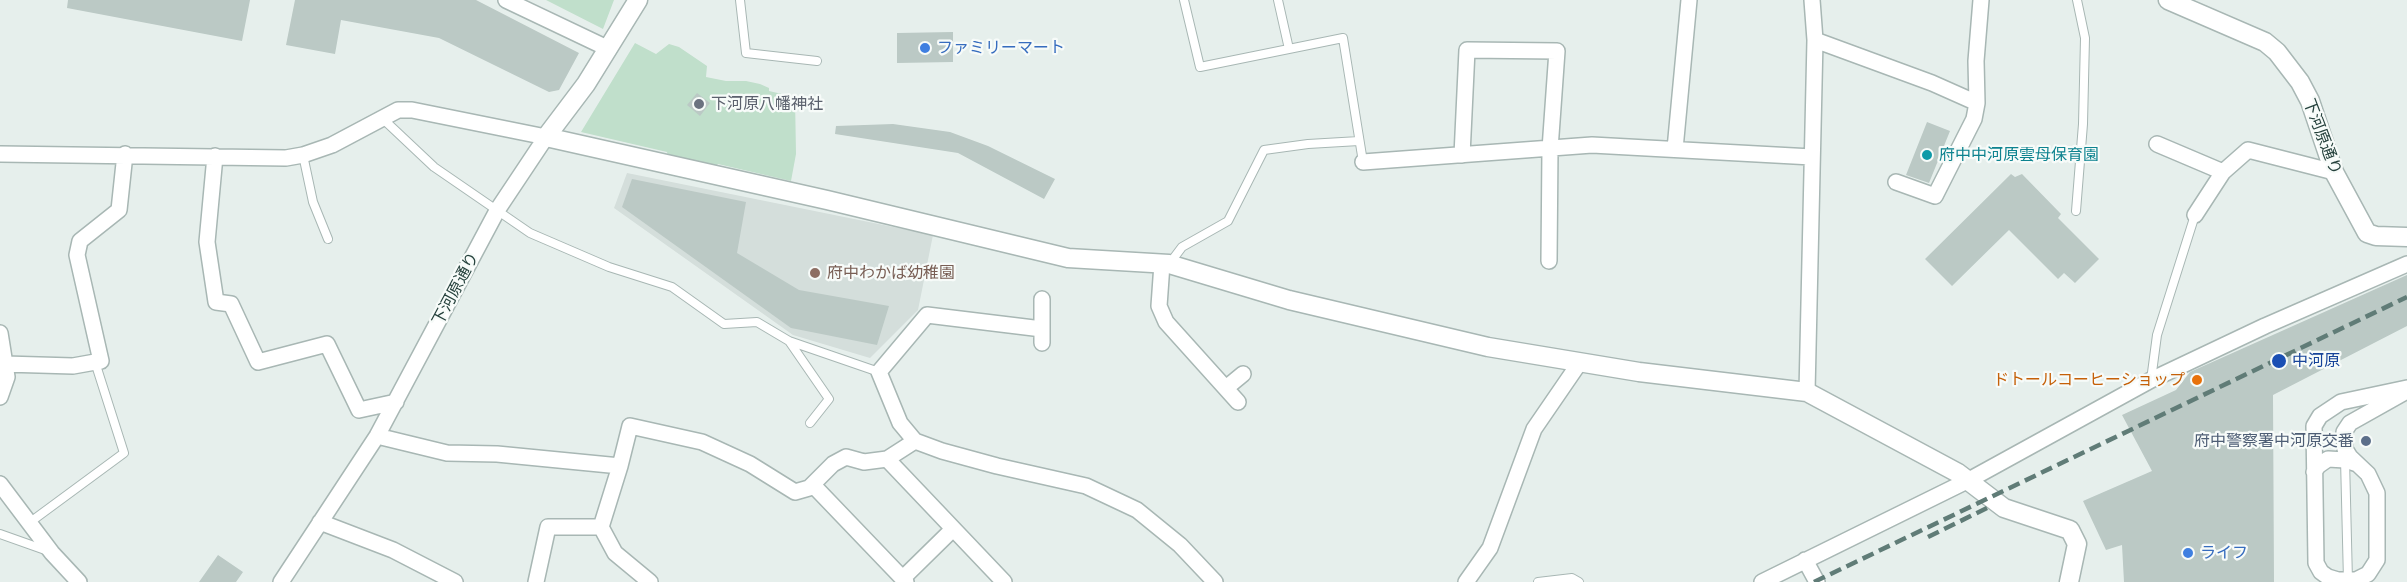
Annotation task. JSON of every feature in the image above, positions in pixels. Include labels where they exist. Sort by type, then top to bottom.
[{"type":"street","points":[[506,0],[609,49]]},
{"type":"street","name":"下河原通り","points":[[280,582],[377,436],[498,209],[609,49],[638,0]]},
{"type":"street","points":[[1675,150],[1689,0]]},
{"type":"street","points":[[1807,392],[1815,40],[1812,0]]},
{"type":"street","points":[[1896,182],[1935,196],[1974,119],[1977,103],[1976,61],[1981,0]]},
{"type":"street","name":"下河原通り","points":[[2168,0],[2265,42],[2277,52],[2300,82],[2310,100],[2334,172],[2367,233],[2376,236],[2407,237]]},
{"type":"street","points":[[1815,40],[1932,83],[1977,103]]},
{"type":"street","points":[[1462,155],[1467,50],[1557,51],[1550,149],[1549,261]]},
{"type":"street","points":[[0,154],[286,158],[332,145],[398,110],[412,110],[546,137],[804,195],[1068,258],[1165,264],[1289,300],[1488,347],[1672,376],[1807,392],[1969,480],[2004,508],[2070,530],[2077,544],[2069,582]]},
{"type":"street","points":[[2157,144],[2223,172]]},
{"type":"street","points":[[1363,162],[1592,145],[1812,157]]},
{"type":"street","points":[[2195,215],[2223,172],[2248,150],[2334,172]]},
{"type":"street","points":[[4,364],[73,366],[101,361],[77,255],[80,241],[119,210],[125,154]]},
{"type":"street","points":[[215,156],[207,242],[216,302],[231,304],[258,362],[327,344],[359,410],[396,402]]},
{"type":"street","points":[[1165,264],[1159,306],[1166,322],[1238,402]]},
{"type":"street","points":[[1762,582],[1780,578],[1805,560],[1969,480],[2151,380],[2270,324],[2407,264]]},
{"type":"street","points":[[1042,299],[1042,336],[927,315],[879,372],[900,423],[915,441],[942,452],[1086,486],[1137,510],[1180,545],[1215,582]]},
{"type":"street","points":[[0,333],[7,377],[0,397]]},
{"type":"street","points":[[1469,581],[1490,548],[1534,429],[1580,362]]},
{"type":"street","points":[[1226,388],[1243,374]]},
{"type":"street","points":[[2407,390],[2350,423],[2344,432],[2349,457],[2368,474],[2377,493],[2378,560],[2368,574],[2356,580],[2328,578],[2316,563],[2314,426],[2319,416],[2341,402],[2407,390]]},
{"type":"street","points":[[650,582],[615,553],[601,527],[630,426],[702,442],[750,464],[795,492],[813,485],[833,464],[846,457],[864,462],[887,459],[915,441]]},
{"type":"street","points":[[377,436],[447,453],[497,454],[620,466]]},
{"type":"street","points":[[2314,472],[2328,459],[2349,457]]},
{"type":"street","points":[[887,459],[1004,582]]},
{"type":"street","points":[[0,484],[52,553],[79,582]]},
{"type":"street","points":[[813,485],[904,580],[953,529]]},
{"type":"street","points":[[320,522],[393,550],[455,582]]},
{"type":"street","points":[[536,582],[548,527],[601,527]]},
{"type":"street","points":[[1805,560],[1817,582]]},
{"type":"lane","points":[[740,0],[746,52],[817,61]]},
{"type":"lane","points":[[1184,0],[1200,68],[1343,38],[1363,162]]},
{"type":"lane","points":[[1278,0],[1289,49]]},
{"type":"lane","points":[[2076,211],[2083,124],[2085,38],[2077,0]]},
{"type":"lane","points":[[382,118],[434,167],[530,233],[609,267],[672,287],[724,324],[757,322],[789,341],[879,372]]},
{"type":"lane","points":[[1165,264],[1182,247],[1228,221],[1264,150],[1308,144],[1359,141]]},
{"type":"lane","points":[[303,155],[313,202],[328,239]]},
{"type":"lane","points":[[2151,380],[2157,335],[2195,215]]},
{"type":"lane","points":[[789,341],[829,399],[810,423]]},
{"type":"lane","points":[[29,523],[124,453],[95,362]]},
{"type":"lane","points":[[2348,581],[2349,457]]},
{"type":"lane","points":[[0,534],[52,553]]},
{"type":"lane","points":[[1538,582],[1572,578],[1579,582]]},
{"type":"shaded area","name":"府中わかば幼稚園","points":[[627,173],[933,235],[918,310],[870,358],[793,335],[614,208]]},
{"type":"green space","points":[[546,0],[614,0],[603,29]]},
{"type":"green space","points":[[635,43],[656,54],[669,44],[679,47],[707,66],[706,77],[760,84],[769,88],[769,91],[795,97],[796,154],[791,181],[718,164],[711,171],[671,167],[667,152],[581,132]]},
{"type":"building","points":[[68,0],[250,0],[242,41],[67,8]]},
{"type":"building","points":[[295,0],[476,0],[579,53],[559,90],[549,92],[439,38],[341,20],[335,54],[286,45]]},
{"type":"building","name":"ファミリーマート","points":[[953,32],[953,62],[897,63],[897,33]]},
{"type":"building","name":"下河原八幡神社","points":[[697,93],[710,103],[700,116],[687,105]]},
{"type":"building","name":"府中中河原雲母保育園","points":[[1927,122],[1950,131],[1929,183],[1906,175]]},
{"type":"building","points":[[893,124],[950,132],[988,146],[1055,179],[1044,199],[958,153],[835,134],[836,126]]},
{"type":"building","points":[[2011,174],[2015,177],[2022,174],[2061,214],[2058,218],[2099,259],[2075,283],[2064,273],[2058,279],[2009,230],[1952,286],[1925,259]]},
{"type":"building","points":[[632,179],[746,202],[737,253],[799,290],[889,306],[877,345],[791,328],[622,207]]},
{"type":"building","points":[[2407,275],[2407,326],[2273,395],[2274,582],[2124,582],[2122,545],[2106,550],[2083,501],[2152,471],[2122,415],[2176,390],[2190,372]]},
{"type":"building","points":[[218,555],[243,572],[236,582],[199,582]]},
{"type":"railway","points":[[1814,582],[2407,297]]},
{"type":"railway","points":[[1928,537],[1987,508]]},
{"type":"place","name":"ファミリーマート","points":[[925,48]]},
{"type":"place","name":"下河原八幡神社","points":[[699,104]]},
{"type":"place","name":"府中中河原雲母保育園","points":[[1927,155]]},
{"type":"place","name":"府中わかば幼稚園","points":[[815,273]]},
{"type":"place","name":"中河原","points":[[2279,361]]},
{"type":"place","name":"ドトールコーヒーショップ","points":[[2197,380]]},
{"type":"place","name":"府中警察署中河原交番","points":[[2366,441]]},
{"type":"place","name":"ライフ","points":[[2188,553]]}]
